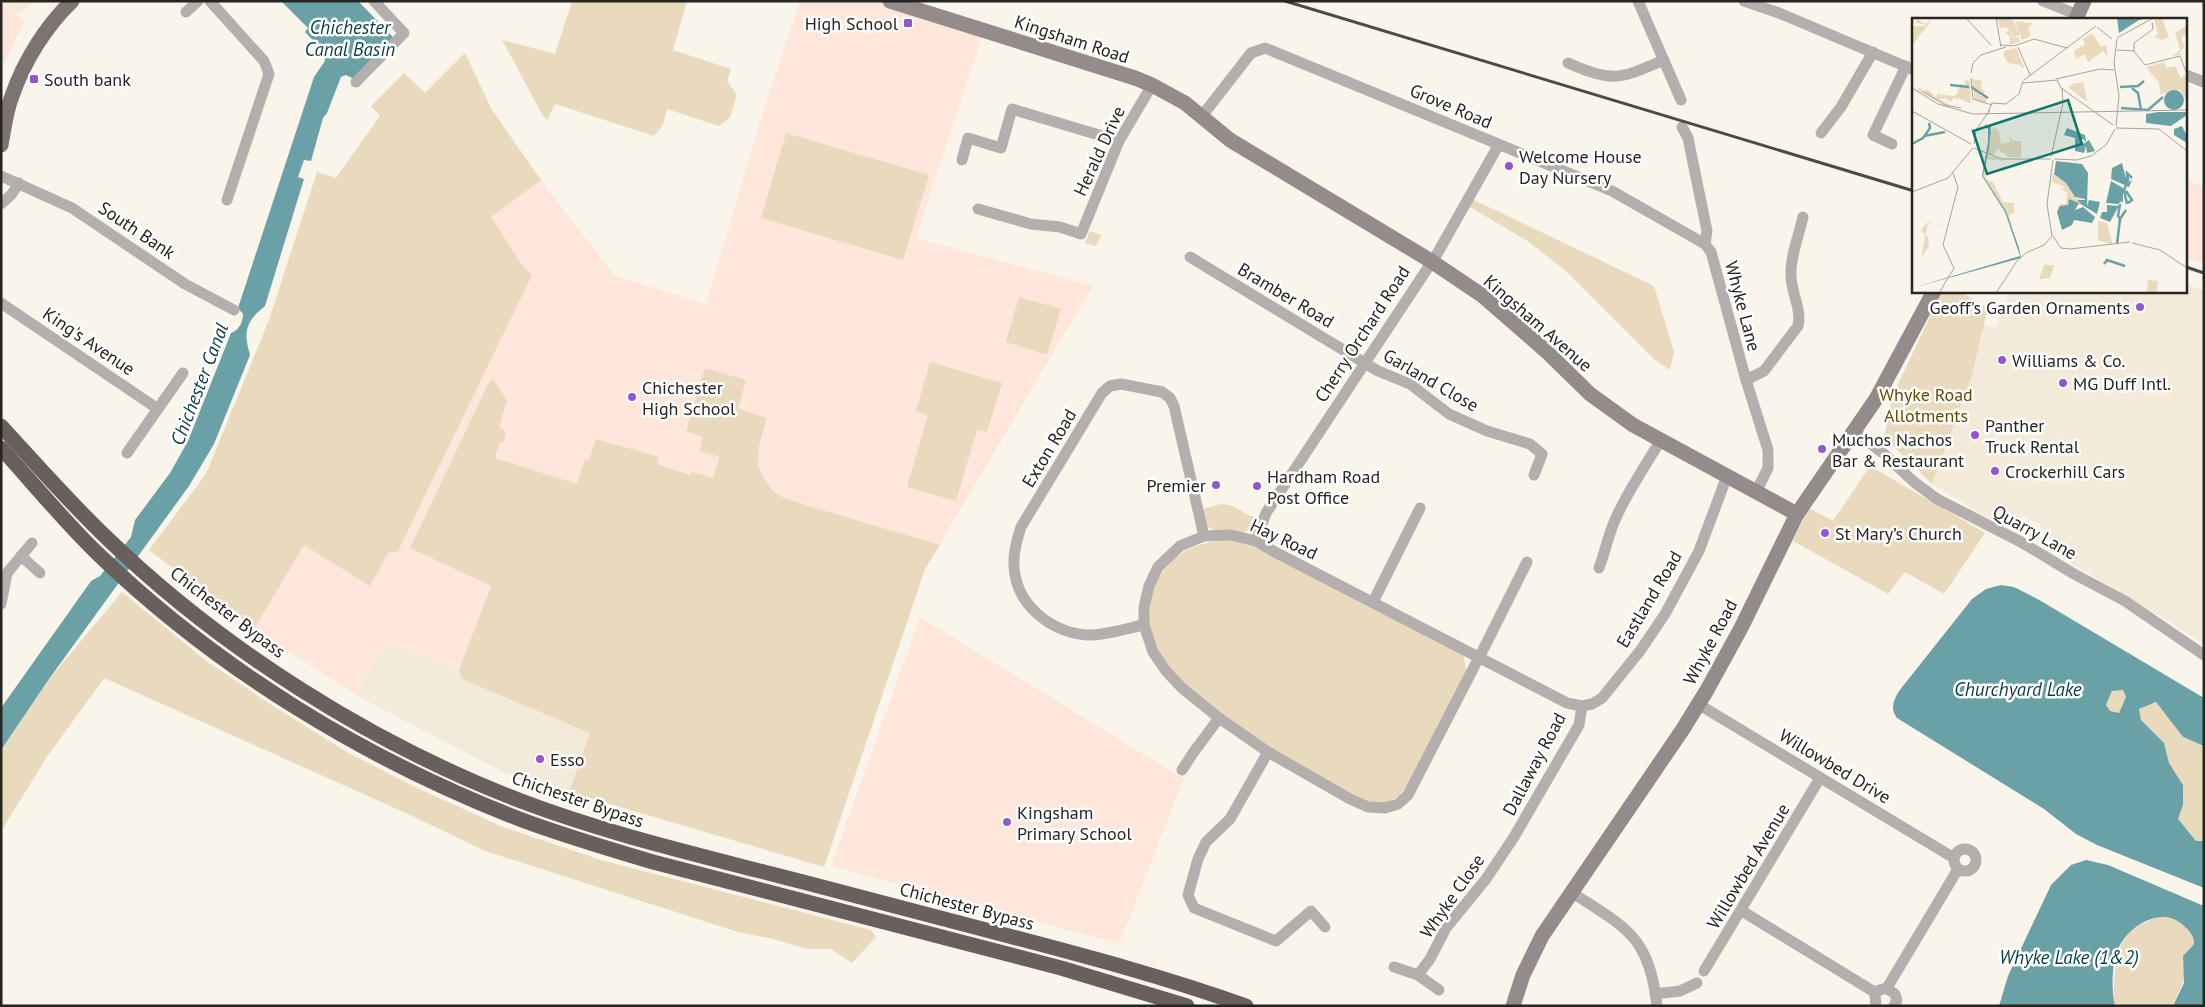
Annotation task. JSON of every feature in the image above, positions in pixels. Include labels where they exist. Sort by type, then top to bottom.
[{"type":"highway","name":"Chichester Bypass","points":[[1,426],[108,539],[226,637],[306,692],[353,720],[404,748],[483,786],[620,834],[1116,964],[1246,1006]]},
{"type":"highway","name":"Chichester Bypass","points":[[1,448],[96,552],[130,584],[214,652],[341,734],[423,777],[507,814],[601,847],[1052,965],[1187,1006]]},
{"type":"main road","points":[[1,145],[11,97],[30,56],[46,32],[72,1]]},
{"type":"street","points":[[186,12],[198,1]]},
{"type":"street","points":[[210,1],[264,61],[269,74],[227,200]]},
{"type":"street","points":[[356,82],[404,34],[374,1]]},
{"type":"street","name":"Kingsham Road","points":[[890,1],[1152,85],[1185,103],[1230,140]]},
{"type":"street","points":[[1638,1],[1681,100]]},
{"type":"street","points":[[1744,1],[1779,13],[1910,68],[1873,135],[1892,144]]},
{"type":"street","points":[[2043,1],[2079,12]]},
{"type":"street","name":"Grove Road","points":[[1202,116],[1251,53],[1265,48],[1498,146],[1612,191],[1705,244]]},
{"type":"street","points":[[1821,132],[1841,107],[1873,52]]},
{"type":"street","points":[[1568,63],[1596,74],[1613,78],[1625,76],[1664,60]]},
{"type":"street","points":[[2188,76],[2204,82]]},
{"type":"street","name":"Herald Drive","points":[[978,209],[1031,224],[1060,227],[1081,234],[1119,141],[1152,85]]},
{"type":"street","points":[[962,160],[968,138],[1000,148],[1012,109],[1119,141]]},
{"type":"street","name":"Whyke Lane","points":[[1682,128],[1688,138],[1707,231],[1705,244],[1711,252],[1746,380],[1768,450],[1769,462],[1756,492]]},
{"type":"street","name":"Kingsham Avenue","points":[[1230,140],[1431,262],[1483,296],[1590,394],[1633,425],[1797,514]]},
{"type":"street","name":"Cherry Orchard Road","points":[[1256,541],[1266,513],[1431,262],[1498,146]]},
{"type":"street","name":"South Bank","points":[[1,176],[72,208],[185,284],[234,310]]},
{"type":"street","points":[[1,204],[11,195],[18,183]]},
{"type":"street","points":[[1746,380],[1764,371],[1798,326],[1800,318],[1791,284],[1791,272],[1803,216]]},
{"type":"street","name":"Bramber Road","points":[[1190,257],[1364,362]]},
{"type":"street","name":"Whyke Road","points":[[1513,1006],[1524,974],[1542,936],[1698,704],[1741,628],[1797,514],[1855,432],[1894,366],[1933,292]]},
{"type":"street","name":"King's Avenue","points":[[1,303],[158,409]]},
{"type":"street","name":"Garland Close","points":[[1364,362],[1410,384],[1436,406],[1449,414],[1487,431],[1530,444],[1542,454],[1534,475]]},
{"type":"street","points":[[127,453],[183,373]]},
{"type":"street","name":"Exton Road","points":[[1144,625],[1089,635],[1067,631],[1045,621],[1027,604],[1016,582],[1014,564],[1016,544],[1022,527],[1102,393],[1110,386],[1121,384],[1162,392],[1170,398],[1174,406],[1204,536]]},
{"type":"street","name":"Quarry Lane","points":[[1855,432],[1883,453],[1914,482],[1936,499],[2021,542],[2074,574],[2125,601],[2204,655]]},
{"type":"street","points":[[1599,568],[1605,544],[1616,517],[1660,441]]},
{"type":"street","name":"Eastland Road","points":[[1582,706],[1592,704],[1602,698],[1640,651],[1664,614],[1699,551],[1726,476]]},
{"type":"street","points":[[1373,602],[1420,508]]},
{"type":"street","name":"Hay Road","points":[[1479,658],[1408,795],[1398,804],[1385,808],[1368,807],[1350,799],[1268,752],[1219,718],[1182,688],[1166,671],[1153,652],[1144,625],[1144,607],[1149,586],[1158,567],[1180,546],[1204,536],[1231,535],[1256,541],[1567,703],[1582,706]]},
{"type":"street","points":[[1,604],[6,573],[32,543]]},
{"type":"street","points":[[21,556],[40,574]]},
{"type":"street","points":[[1479,658],[1527,562]]},
{"type":"street","name":"Willowbed Drive","points":[[1698,704],[1956,863],[1887,988]]},
{"type":"street","name":"Dallaway Road","points":[[1514,837],[1579,725],[1582,706]]},
{"type":"street","points":[[1182,770],[1192,752],[1219,718]]},
{"type":"street","points":[[1268,752],[1230,819],[1206,842],[1198,859],[1188,895],[1194,908],[1276,941],[1309,906],[1325,926]]},
{"type":"street","name":"Willowbed Avenue","points":[[1704,971],[1742,911],[1820,778]]},
{"type":"street","name":"Whyke Close","points":[[1418,975],[1430,959],[1446,928],[1486,879],[1514,837]]},
{"type":"street","points":[[1572,892],[1623,926],[1637,940],[1646,958],[1656,1000],[1697,983]]},
{"type":"street","points":[[1742,911],[1876,993]]},
{"type":"street","points":[[1394,967],[1418,975],[1439,990]]},
{"type":"street","points":[[1876,1006],[1874,998],[1876,993],[1882,988],[1887,988],[1895,994],[1897,1000],[1894,1006]]},
{"type":"shaded area","points":[[1,1],[35,1],[17,14]]},
{"type":"shaded area","name":"Chichester High School","points":[[800,1],[878,1],[983,34],[916,238],[1093,286],[925,569],[824,867],[569,792],[590,733],[462,679],[459,670],[388,641],[373,659],[357,696],[254,629],[149,550],[206,474],[269,320],[317,172],[336,178],[380,116],[371,106],[404,73],[425,93],[465,53],[492,111],[541,180],[614,275],[706,304],[764,108]]},
{"type":"shaded area","points":[[1,3],[25,20],[1,70]]},
{"type":"shaded area","points":[[2188,181],[2204,187],[2204,264],[2188,260]]},
{"type":"shaded area","points":[[2188,286],[2204,290],[2204,645],[2172,623],[2059,556],[2039,524],[2024,517],[1990,519],[1932,484],[1971,379],[1984,325],[1996,328],[2009,292],[2188,292]]},
{"type":"shaded area","name":"Kingsham Primary School","points":[[920,617],[1184,779],[1119,944],[831,866]]},
{"type":"shaded area","points":[[388,641],[459,670],[462,679],[590,733],[566,799],[532,787],[357,696],[373,659]]},
{"type":"green space","points":[[572,1],[687,1],[673,50],[731,69],[727,81],[737,95],[730,117],[719,126],[667,109],[663,125],[654,136],[555,104],[547,120],[502,40],[555,54]]},
{"type":"green space","points":[[465,53],[492,110],[541,180],[491,217],[524,268],[532,275],[398,551],[388,553],[370,586],[304,545],[254,629],[149,550],[206,474],[269,320],[317,172],[336,178],[380,116],[371,106],[404,73],[425,93]]},
{"type":"green space","points":[[786,133],[929,175],[903,260],[761,218]]},
{"type":"green space","points":[[1472,199],[1654,286],[1674,352],[1670,370],[1655,360],[1566,271],[1526,240],[1468,206]]},
{"type":"green space","points":[[1090,231],[1102,235],[1095,246],[1085,243]]},
{"type":"green space","name":"Whyke Road Allotments","points":[[1942,292],[1961,292],[1988,308],[1971,379],[1932,484],[1884,437],[1893,395]]},
{"type":"green space","points":[[1019,297],[1061,309],[1047,355],[1006,342]]},
{"type":"green space","points":[[930,362],[1002,383],[987,432],[977,430],[956,501],[907,487],[928,415],[916,411]]},
{"type":"green space","points":[[705,368],[746,380],[738,409],[767,418],[759,445],[758,466],[766,482],[774,492],[784,498],[812,507],[940,545],[925,569],[824,867],[569,792],[590,733],[462,679],[459,670],[491,586],[410,548],[489,382],[493,379],[507,400],[499,427],[506,432],[504,441],[499,444],[495,458],[577,484],[585,459],[589,460],[596,439],[659,457],[657,464],[690,475],[691,472],[713,478],[720,457],[700,451],[703,437],[686,431]]},
{"type":"green space","points":[[1870,466],[1985,533],[1944,594],[1905,572],[1888,594],[1793,541],[1809,508],[1833,521]]},
{"type":"green space","points":[[1220,504],[1231,505],[1255,517],[1254,524],[1250,529],[1236,534],[1220,532],[1207,526],[1203,512],[1204,509]]},
{"type":"green space","points":[[1234,540],[1253,545],[1463,654],[1467,673],[1405,789],[1392,800],[1385,804],[1376,805],[1360,800],[1266,745],[1240,728],[1192,691],[1161,655],[1152,634],[1149,603],[1156,583],[1162,573],[1176,557],[1193,547],[1212,542]]},
{"type":"green space","points":[[122,592],[205,660],[270,704],[347,752],[413,786],[503,827],[601,860],[871,930],[876,937],[852,963],[831,949],[808,949],[738,932],[485,851],[408,814],[104,678],[47,757],[1,831],[1,750],[49,679]]},
{"type":"green space","points":[[2123,690],[2126,697],[2119,713],[2110,711],[2106,706],[2112,691]]},
{"type":"green space","points":[[2156,702],[2183,737],[2204,746],[2204,841],[2196,841],[2177,819],[2183,805],[2183,785],[2169,763],[2164,743],[2141,720],[2139,709]]},
{"type":"green space","points":[[2160,916],[2177,920],[2187,928],[2194,944],[2188,950],[2182,963],[2184,980],[2173,1006],[2115,1006],[2116,962],[2122,944],[2126,937],[2140,925]]},
{"type":"water","name":"Chichester Canal","points":[[281,1],[358,1],[393,37],[354,79],[346,75],[341,77],[327,113],[323,118],[311,161],[304,160],[298,177],[304,179],[265,306],[250,322],[248,328],[247,340],[250,355],[214,444],[189,486],[49,679],[1,750],[1,708],[91,581],[100,576],[131,537],[135,520],[170,473],[188,441],[231,333],[241,323],[243,314],[238,308],[314,77],[325,61],[322,50],[305,32],[308,28]]},
{"type":"water","name":"Churchyard Lake","points":[[2001,585],[2014,587],[2041,601],[2204,698],[2204,746],[2183,737],[2156,702],[2139,709],[2141,720],[2164,743],[2169,763],[2183,785],[2183,805],[2178,819],[2196,841],[2204,841],[2204,888],[2097,845],[2076,834],[2044,809],[1897,718],[1893,705],[1899,691],[1972,599],[1986,589]],"holes":[[[2123,690],[2126,697],[2119,713],[2110,711],[2106,705],[2112,691]]]},
{"type":"water","name":"Whyke Lake (1&2)","points":[[2086,860],[2108,865],[2204,906],[2204,1006],[2173,1006],[2184,983],[2183,956],[2194,944],[2194,941],[2191,933],[2183,925],[2175,919],[2165,917],[2146,921],[2137,926],[2129,933],[2118,949],[2114,962],[2113,977],[2115,1006],[1999,1006],[2008,976],[2051,885],[2071,865]]},
{"type":"railway","points":[[1285,1],[1912,190]]},
{"type":"railway","points":[[2188,268],[2204,273]]},
{"type":"place","name":"High School","points":[[908,23]]},
{"type":"place","name":"South bank","points":[[34,79]]},
{"type":"place","name":"Welcome House Day Nursery","points":[[1509,166]]},
{"type":"place","name":"Geoff's Garden Ornaments","points":[[2140,307]]},
{"type":"place","name":"Williams & Co.","points":[[2002,360]]},
{"type":"place","name":"MG Duff Intl.","points":[[2063,383]]},
{"type":"place","name":"Chichester High School","points":[[632,397]]},
{"type":"place","name":"Panther Truck Rental","points":[[1975,435]]},
{"type":"place","name":"Muchos Nachos Bar & Restaurant","points":[[1822,449]]},
{"type":"place","name":"Crockerhill Cars","points":[[1995,471]]},
{"type":"place","name":"Premier","points":[[1216,485]]},
{"type":"place","name":"Hardham Road Post Office","points":[[1257,486]]},
{"type":"place","name":"St Mary’s Church","points":[[1825,533]]},
{"type":"place","name":"Esso","points":[[540,759]]},
{"type":"place","name":"Kingsham Primary School","points":[[1007,822]]},
{"type":"water label","name":"Chichester Canal Basin","points":[[350,38]]}]
